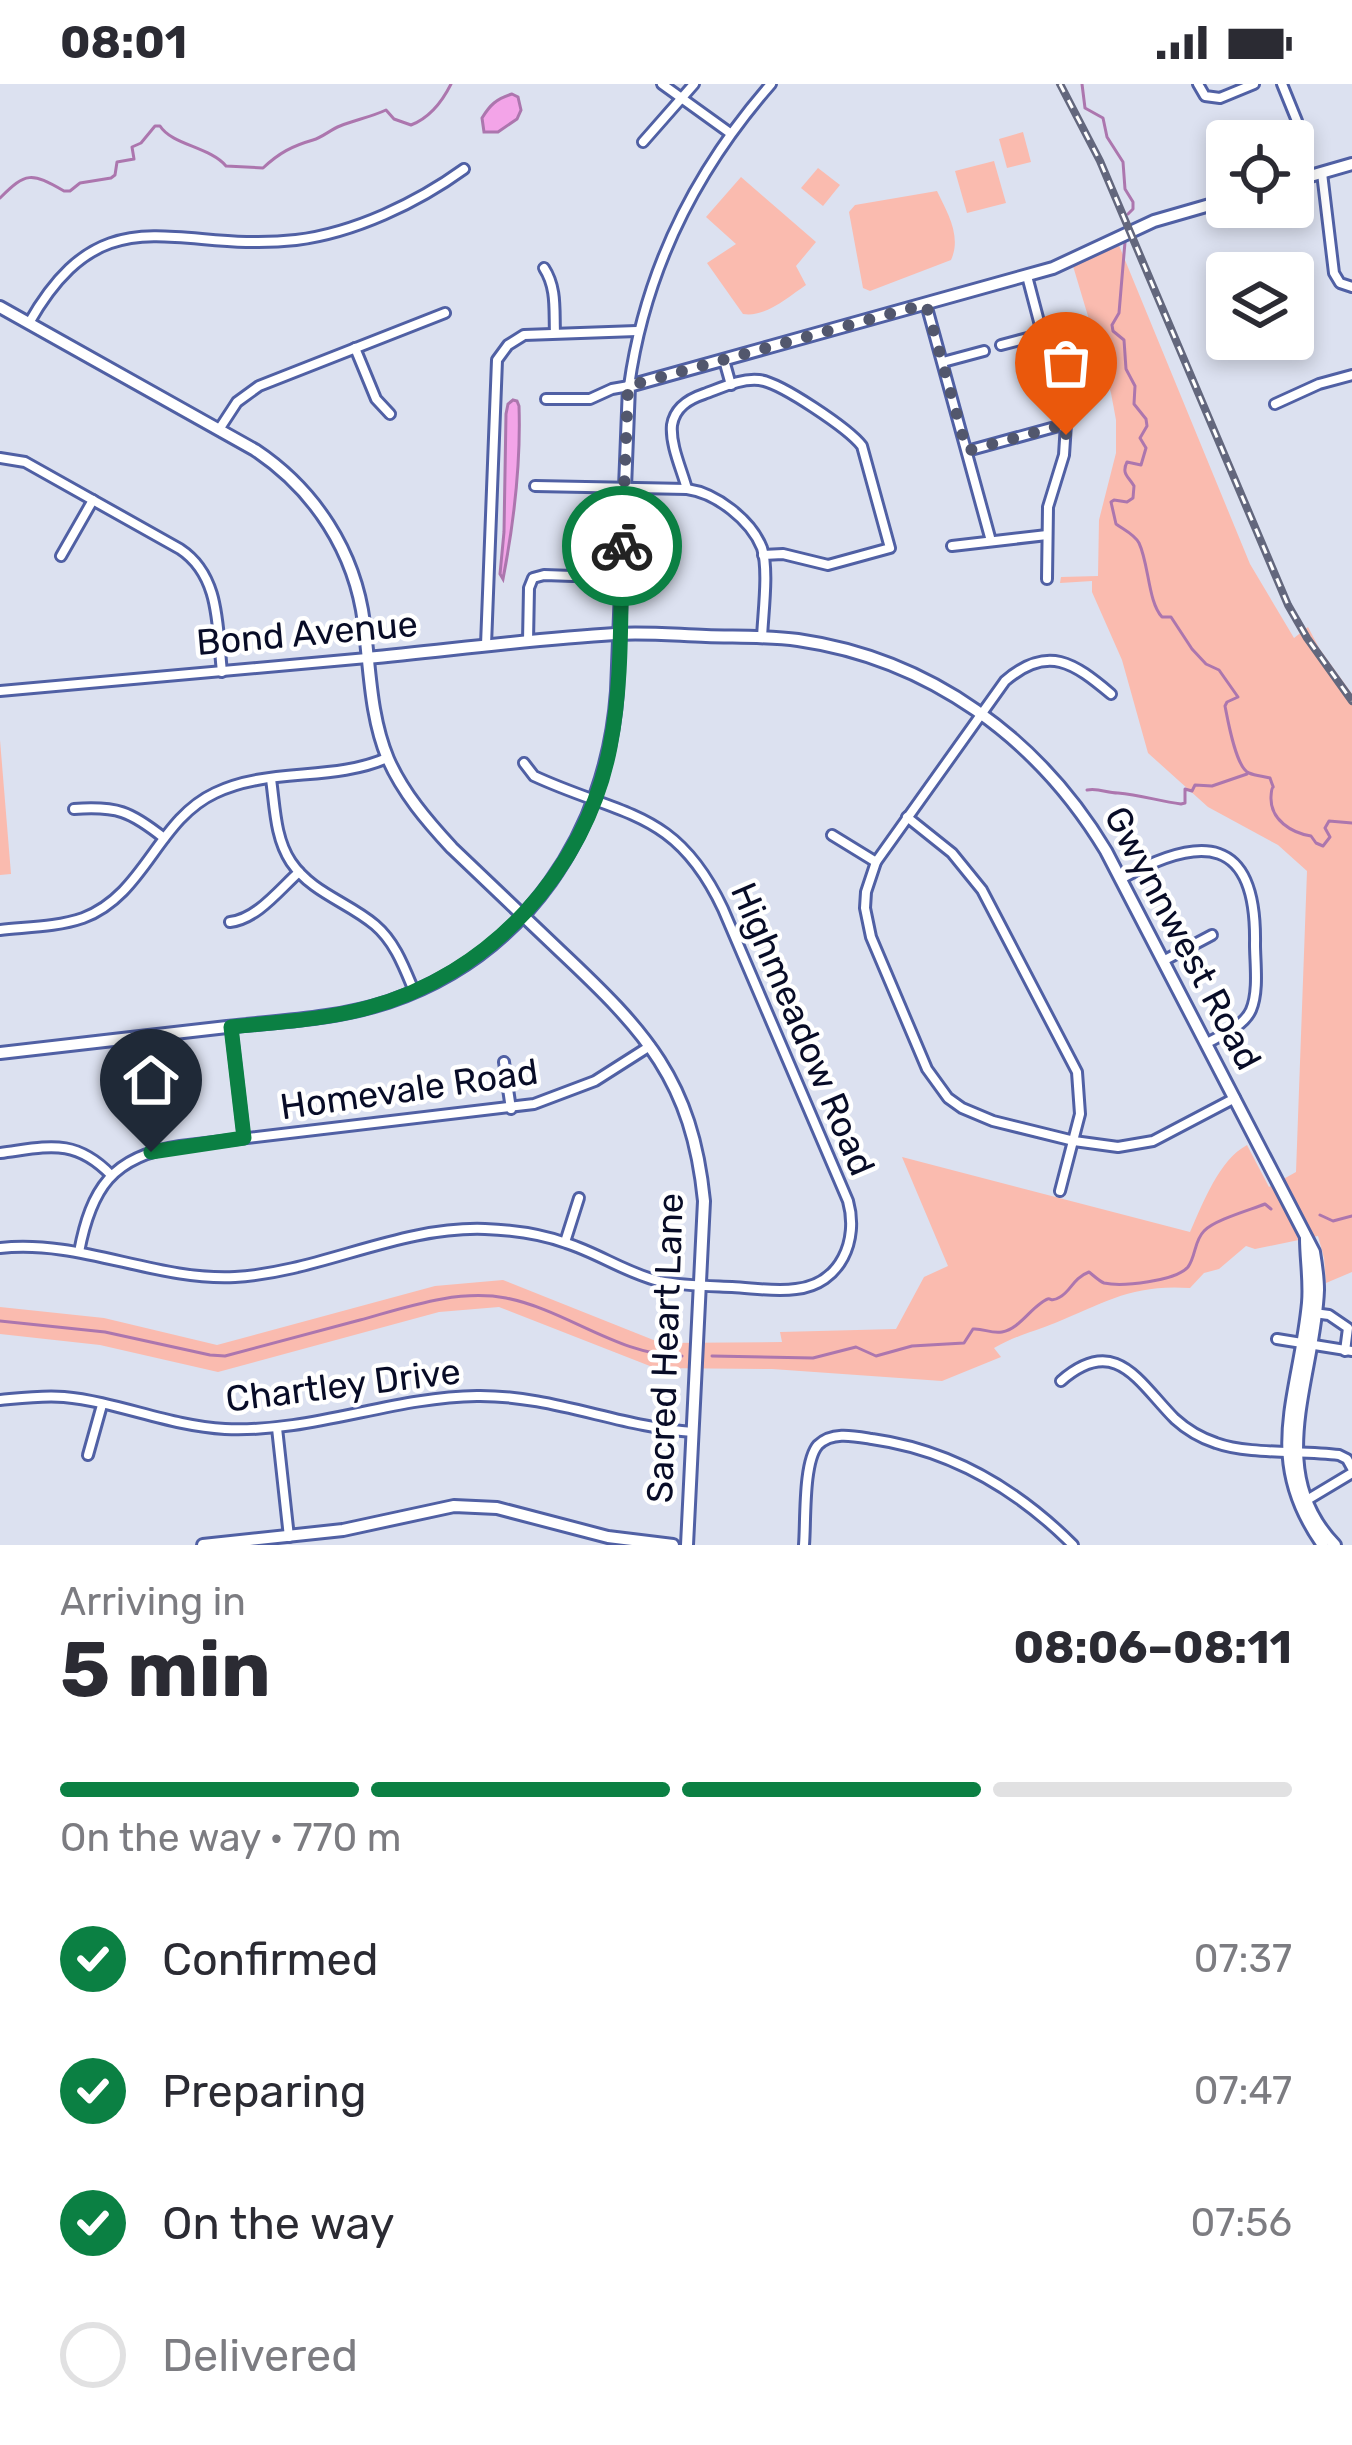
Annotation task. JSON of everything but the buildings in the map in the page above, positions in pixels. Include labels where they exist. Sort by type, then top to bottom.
[{"type":"street","points":[[662,84],[730,133]]},
{"type":"street","points":[[643,142],[694,84]]},
{"type":"street","points":[[0,1053],[344,1013],[414,992],[482,952],[544,892],[596,800],[615,720],[628,386],[638,331],[677,222],[730,133],[770,84]]},
{"type":"street","points":[[1198,84],[1205,96],[1214,99],[1254,84]]},
{"type":"street","points":[[1282,84],[1296,120]]},
{"type":"street","points":[[1314,175],[1352,164]]},
{"type":"street","points":[[29,323],[66,271],[89,253],[122,239],[154,235],[250,242],[312,238],[408,203],[464,169]]},
{"type":"street","points":[[1322,173],[1334,273],[1340,283],[1352,287]]},
{"type":"street","points":[[546,399],[590,399],[1027,276],[1088,254],[1154,221],[1206,206]]},
{"type":"street","points":[[544,268],[554,289],[555,333]]},
{"type":"street","points":[[1027,276],[1066,424],[1064,454],[1050,496],[1047,579]]},
{"type":"street","points":[[926,304],[991,541]]},
{"type":"street","name":"Sacred Heart Lane","points":[[0,307],[220,428],[281,469],[314,502],[336,536],[357,587],[374,710],[387,758],[400,783],[429,824],[624,1012],[651,1045],[681,1097],[696,1146],[704,1201],[687,1545]]},
{"type":"street","points":[[220,428],[237,402],[259,386],[445,313]]},
{"type":"street","points":[[486,646],[495,369],[502,352],[515,339],[535,333],[638,331]]},
{"type":"street","points":[[1001,345],[1043,334]]},
{"type":"street","points":[[356,348],[376,399],[390,414]]},
{"type":"street","points":[[943,362],[984,351]]},
{"type":"street","points":[[724,360],[731,385]]},
{"type":"street","points":[[1275,404],[1352,375]]},
{"type":"street","points":[[687,489],[673,421],[687,402],[731,385],[755,380],[772,383],[858,440],[890,548],[828,565],[783,554],[763,555]]},
{"type":"street","points":[[967,451],[1066,424]]},
{"type":"street","points":[[0,458],[25,462],[180,549],[201,567],[214,598],[222,672]]},
{"type":"street","points":[[535,486],[687,489],[723,502],[758,541],[763,555],[762,638]]},
{"type":"street","points":[[61,556],[93,500]]},
{"type":"street","points":[[952,546],[1047,535]]},
{"type":"street","points":[[527,642],[533,578],[602,577]]},
{"type":"street","name":"Bond Avenue","points":[[0,692],[619,634]]},
{"type":"street","name":"Gwynnwest Road","points":[[619,634],[762,638],[823,644],[873,658],[937,685],[982,712],[1063,788],[1121,879],[1306,1234],[1311,1312],[1291,1450],[1291,1483],[1325,1543]]},
{"type":"street","points":[[1111,694],[1074,665],[1047,661],[1015,673],[997,690],[876,862],[866,892],[867,923],[927,1069],[948,1098],[974,1114],[1074,1141],[1118,1147],[1153,1141],[1235,1098]]},
{"type":"street","points":[[0,930],[72,921],[99,910],[124,892],[184,812],[206,797],[245,782],[355,770],[387,758]]},
{"type":"street","name":"Highmeadow Road","points":[[0,1248],[41,1247],[176,1274],[236,1277],[278,1272],[449,1230],[512,1231],[565,1242],[654,1280],[701,1286],[793,1290],[817,1283],[836,1270],[851,1240],[851,1213],[706,875],[686,849],[659,828],[534,776],[524,763]]},
{"type":"street","points":[[271,779],[280,836],[290,861],[325,894],[387,937],[414,992]]},
{"type":"street","points":[[74,809],[118,809],[164,838]]},
{"type":"street","points":[[907,818],[952,853],[982,890],[1072,1061],[1081,1099],[1060,1191]]},
{"type":"street","points":[[832,835],[876,862]]},
{"type":"street","points":[[1121,879],[1163,857],[1205,851],[1232,862],[1250,887],[1256,927],[1252,1008],[1242,1022],[1207,1043]]},
{"type":"street","points":[[230,922],[252,914],[299,872]]},
{"type":"street","points":[[1163,961],[1212,935]]},
{"type":"street","points":[[231,1027],[244,1138]]},
{"type":"street","name":"Homevale Road","points":[[111,1174],[163,1148],[511,1109],[595,1081],[651,1045]]},
{"type":"street","points":[[504,1062],[511,1109]]},
{"type":"street","points":[[0,1153],[73,1148],[97,1160],[111,1174],[89,1209],[79,1252]]},
{"type":"street","points":[[565,1242],[579,1198]]},
{"type":"street","points":[[1277,1340],[1349,1351],[1348,1328],[1329,1315],[1311,1312]]},
{"type":"street","points":[[1061,1381],[1084,1366],[1117,1364],[1137,1375],[1192,1432],[1236,1449],[1339,1454],[1347,1459],[1352,1471],[1303,1503]]},
{"type":"street","name":"Chartley Drive","points":[[0,1400],[65,1397],[190,1426],[243,1430],[277,1428],[422,1400],[489,1396],[527,1399],[644,1427],[693,1432]]},
{"type":"street","points":[[88,1454],[102,1405]]},
{"type":"street","points":[[277,1428],[289,1537]]},
{"type":"street","points":[[804,1545],[812,1454],[824,1440],[845,1435],[900,1444],[972,1469],[1031,1506],[1073,1545]]},
{"type":"street","points":[[203,1545],[344,1530],[432,1509],[477,1506],[608,1537],[673,1545]]},
{"type":"shaded area","points":[[512,94],[518,97],[521,110],[517,119],[498,132],[484,132],[482,118],[488,109]]},
{"type":"shaded area","points":[[1023,132],[1031,162],[1007,168],[999,139]]},
{"type":"shaded area","points":[[994,161],[1006,203],[967,213],[955,171]]},
{"type":"shaded area","points":[[818,168],[840,185],[823,206],[801,188]]},
{"type":"shaded area","points":[[741,177],[816,242],[796,266],[806,285],[776,306],[751,314],[743,314],[707,263],[736,244],[706,217]]},
{"type":"shaded area","points":[[937,191],[954,233],[951,260],[870,291],[863,288],[849,212],[855,205]]},
{"type":"shaded area","points":[[1118,243],[1250,564],[1294,638],[1308,627],[1352,694],[1352,1272],[1326,1283],[1318,1236],[1255,1249],[1246,1246],[1219,1269],[1204,1273],[1190,1288],[1152,1289],[1105,1302],[1002,1344],[994,1348],[1001,1357],[942,1381],[772,1369],[655,1368],[499,1307],[439,1312],[218,1372],[100,1345],[0,1334],[0,1307],[104,1318],[217,1345],[435,1286],[503,1280],[661,1343],[782,1342],[780,1332],[896,1329],[924,1277],[948,1266],[902,1157],[1190,1232],[1220,1171],[1247,1145],[1269,1187],[1296,1172],[1307,871],[1278,845],[1208,807],[1148,753],[1122,660],[1092,592],[1092,581],[1060,583],[1061,577],[1098,576],[1099,520],[1116,453],[1111,393],[1073,266]]},
{"type":"shaded area","points":[[513,400],[519,406],[518,472],[503,579],[506,414]]},
{"type":"shaded area","points":[[0,740],[11,874],[0,875]]},
{"type":"waterway","points":[[0,198],[23,179],[44,180],[70,191],[80,183],[111,178],[117,162],[134,159],[132,147],[155,126],[226,166],[263,168],[292,148],[386,110],[394,119],[411,125],[434,109],[451,84]]},
{"type":"waterway","points":[[1082,84],[1085,108],[1103,118],[1107,137],[1123,162],[1125,189],[1133,202],[1128,214]]},
{"type":"waterway","points":[[1125,242],[1119,313],[1112,325],[1124,340],[1126,369],[1135,386],[1134,404],[1147,426],[1140,438],[1146,448],[1141,465],[1127,462],[1125,466],[1134,486],[1133,498],[1111,502],[1116,524],[1139,543],[1162,617],[1171,617],[1192,649],[1219,670],[1238,697],[1225,706],[1236,754],[1249,773],[1270,778],[1278,819],[1323,846],[1330,837],[1325,828],[1329,821],[1352,823]]},
{"type":"waterway","points":[[1087,790],[1181,804],[1185,803],[1185,789],[1247,774]]},
{"type":"waterway","points":[[712,1356],[813,1358],[856,1347],[876,1356],[912,1346],[964,1343],[973,1329],[1008,1330],[1089,1272],[1112,1284],[1148,1282],[1182,1272],[1209,1227],[1265,1204],[1271,1209]]},
{"type":"waterway","points":[[1320,1215],[1333,1221],[1352,1216]]},
{"type":"waterway","points":[[0,1321],[105,1332],[225,1356],[432,1301],[488,1296],[528,1304],[636,1349],[682,1356]]},
{"type":"railway","points":[[1060,84],[1100,161],[1288,605],[1352,701]]},
{"type":"way so far","points":[[622,546],[628,386],[926,304],[967,451],[1066,424],[1066,435]]},
{"type":"route","points":[[151,1152],[244,1138],[231,1027],[344,1013],[414,992],[482,952],[544,892],[583,830],[610,750],[622,546]]}]
